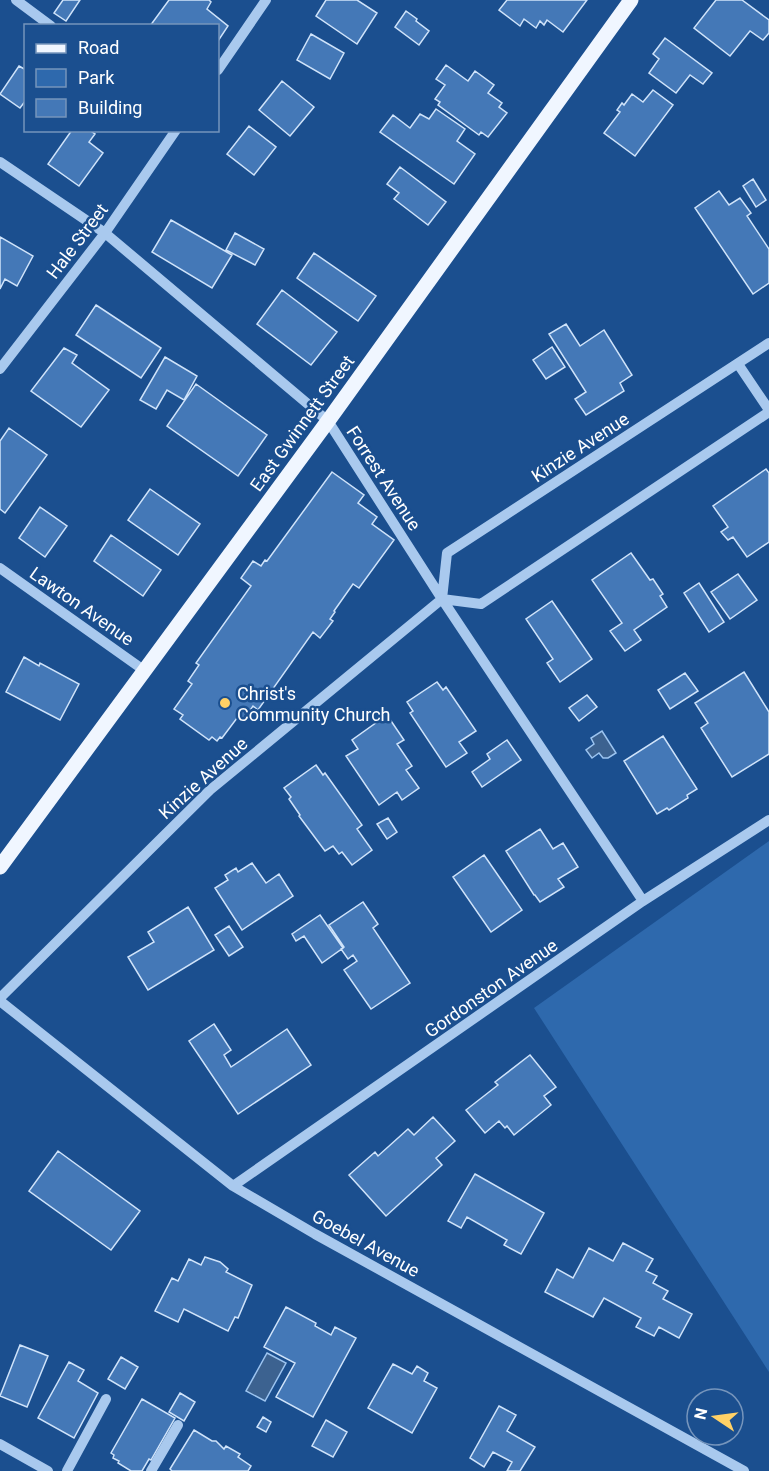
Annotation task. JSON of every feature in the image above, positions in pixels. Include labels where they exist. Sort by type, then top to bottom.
[{"type":"main road","name":"East Gwinnett Street","points":[[0,867],[328,421],[631,0]]},
{"type":"street","points":[[16,0],[48,24]]},
{"type":"street","points":[[219,69],[266,0]]},
{"type":"street","name":"Hale Street","points":[[0,369],[105,233],[175,132]]},
{"type":"street","name":"Forrest Avenue","points":[[0,162],[105,233],[328,421],[442,599],[643,901]]},
{"type":"street","name":"Kinzie Avenue","points":[[0,999],[210,790],[442,599],[447,553],[769,343]]},
{"type":"street","points":[[442,599],[481,604],[769,411],[738,364]]},
{"type":"street","name":"Lawton Avenue","points":[[0,568],[145,671]]},
{"type":"street","name":"Gordonston Avenue","points":[[233,1186],[643,901],[769,820]]},
{"type":"street","name":"Goebel Avenue","points":[[0,999],[233,1186],[315,1234],[744,1471]]},
{"type":"street","points":[[67,1471],[106,1399]]},
{"type":"street","points":[[151,1471],[178,1425]]},
{"type":"street","points":[[0,1444],[48,1471]]},
{"type":"green space","points":[[769,841],[769,1372],[534,1008]]},
{"type":"shaded area","points":[[602,731],[616,753],[603,758],[599,753],[592,758],[586,750],[594,744],[591,738]]},
{"type":"shaded area","points":[[267,1353],[286,1363],[265,1401],[246,1391]]},
{"type":"building","points":[[63,0],[80,0],[66,21],[54,13]]},
{"type":"building","points":[[169,0],[209,0],[211,2],[207,9],[228,26],[219,40],[219,24],[151,24]]},
{"type":"building","points":[[326,0],[357,0],[377,13],[357,44],[316,16]]},
{"type":"building","points":[[507,0],[587,0],[563,32],[547,20],[544,25],[540,21],[536,28],[524,19],[520,26],[499,10]]},
{"type":"building","points":[[716,0],[742,0],[769,20],[769,33],[763,40],[750,31],[730,56],[694,28]]},
{"type":"building","points":[[406,11],[429,31],[419,45],[395,27]]},
{"type":"building","points":[[311,34],[344,53],[330,79],[297,60]]},
{"type":"building","points":[[665,38],[712,73],[703,84],[690,75],[676,93],[649,73],[659,59],[653,54]]},
{"type":"building","points":[[446,65],[468,81],[475,71],[494,85],[488,93],[502,103],[499,107],[507,113],[488,137],[481,132],[479,135],[438,105],[440,102],[435,99],[445,85],[436,79]]},
{"type":"building","points":[[19,66],[24,69],[24,103],[20,108],[0,94]]},
{"type":"building","points":[[282,81],[314,107],[290,136],[259,110]]},
{"type":"building","points":[[653,90],[673,105],[635,156],[604,133],[620,112],[617,110],[622,103],[624,105],[632,94],[643,102]]},
{"type":"building","points":[[436,109],[465,129],[457,141],[475,154],[454,184],[380,132],[393,115],[410,128],[420,114],[429,119]]},
{"type":"building","points":[[249,126],[276,147],[254,175],[227,154]]},
{"type":"building","points":[[71,132],[92,132],[95,134],[89,142],[103,153],[79,186],[48,164]]},
{"type":"building","points":[[400,167],[446,202],[428,225],[394,199],[399,193],[387,184]]},
{"type":"building","points":[[753,179],[766,200],[756,207],[743,186]]},
{"type":"building","points":[[719,191],[729,205],[740,198],[751,213],[747,216],[769,249],[769,283],[753,294],[695,208]]},
{"type":"building","points":[[171,220],[232,255],[212,288],[152,252]]},
{"type":"building","points":[[235,233],[264,249],[255,265],[226,250]]},
{"type":"building","points":[[0,237],[33,256],[17,286],[5,279],[0,289]]},
{"type":"building","points":[[314,253],[376,296],[358,321],[297,278]]},
{"type":"building","points":[[282,290],[337,332],[311,365],[257,324]]},
{"type":"building","points":[[96,305],[161,348],[141,378],[76,335]]},
{"type":"building","points":[[566,324],[580,346],[604,330],[632,375],[620,383],[624,391],[586,415],[575,399],[586,392],[549,334]]},
{"type":"building","points":[[552,347],[565,367],[546,379],[533,360]]},
{"type":"building","points":[[64,348],[77,355],[72,363],[109,390],[81,427],[31,391]]},
{"type":"building","points":[[165,357],[197,376],[184,400],[167,390],[156,409],[140,400]]},
{"type":"building","points":[[196,384],[267,435],[238,476],[167,426]]},
{"type":"building","points":[[9,428],[47,455],[5,513],[0,509],[0,441]]},
{"type":"building","points":[[766,469],[769,473],[769,542],[747,557],[733,537],[728,540],[721,532],[728,527],[713,506]]},
{"type":"building","points":[[332,472],[364,495],[358,503],[377,517],[372,524],[394,540],[359,588],[353,584],[334,611],[330,619],[333,621],[320,638],[313,632],[258,710],[253,706],[242,722],[237,718],[222,738],[220,737],[217,741],[212,737],[209,740],[180,719],[183,715],[174,709],[192,684],[188,681],[199,665],[196,663],[251,586],[241,578],[253,561],[261,566],[265,560],[267,561]]},
{"type":"building","points":[[150,489],[200,524],[178,555],[128,520]]},
{"type":"building","points":[[40,507],[67,526],[45,557],[19,538]]},
{"type":"building","points":[[111,535],[161,570],[143,596],[94,561]]},
{"type":"building","points":[[631,553],[663,594],[660,596],[667,607],[634,630],[641,640],[625,651],[610,631],[622,623],[592,580]]},
{"type":"building","points":[[738,574],[757,600],[730,619],[711,592]]},
{"type":"building","points":[[699,583],[724,622],[709,632],[684,593]]},
{"type":"building","points":[[552,601],[592,659],[560,682],[547,663],[553,659],[526,619]]},
{"type":"building","points":[[24,657],[79,684],[60,720],[6,692]]},
{"type":"building","points":[[744,672],[769,712],[769,754],[732,777],[701,728],[708,723],[695,703]]},
{"type":"building","points":[[685,673],[698,691],[670,709],[658,690]]},
{"type":"building","points":[[437,682],[443,690],[446,687],[476,731],[459,742],[467,753],[446,767],[410,713],[413,711],[407,702]]},
{"type":"building","points":[[587,695],[597,707],[579,721],[569,708]]},
{"type":"building","points":[[387,715],[404,740],[397,744],[412,766],[406,770],[419,788],[402,800],[397,792],[379,805],[346,756],[358,749],[352,740]]},
{"type":"building","points":[[663,736],[697,789],[687,795],[688,798],[669,810],[667,808],[657,814],[624,761]]},
{"type":"building","points":[[507,740],[521,760],[482,787],[472,772],[490,759],[487,754]]},
{"type":"building","points":[[316,765],[323,775],[325,773],[362,825],[357,829],[372,850],[352,865],[342,852],[339,854],[333,846],[325,851],[299,816],[289,799],[291,797],[284,788]]},
{"type":"building","points":[[388,818],[397,832],[387,839],[377,824]]},
{"type":"building","points":[[540,829],[553,849],[563,843],[578,867],[558,879],[564,887],[540,902],[506,851]]},
{"type":"building","points":[[484,855],[522,910],[491,932],[453,877]]},
{"type":"building","points":[[252,863],[266,883],[279,874],[293,896],[242,930],[215,888],[228,880],[225,875],[236,868],[238,872]]},
{"type":"building","points":[[363,902],[378,924],[373,928],[410,983],[371,1009],[344,970],[357,961],[353,955],[348,959],[341,949],[344,947],[329,925]]},
{"type":"building","points":[[188,907],[214,950],[148,990],[128,957],[154,942],[148,932]]},
{"type":"building","points":[[320,915],[343,948],[322,963],[304,936],[296,941],[292,934]]},
{"type":"building","points":[[229,926],[243,947],[229,956],[215,935]]},
{"type":"building","points":[[214,1024],[231,1050],[224,1055],[231,1067],[287,1029],[311,1065],[238,1114],[189,1041]]},
{"type":"building","points":[[530,1055],[556,1087],[544,1096],[551,1105],[514,1135],[507,1126],[505,1128],[499,1121],[485,1133],[466,1110],[498,1085],[495,1082]]},
{"type":"building","points":[[433,1117],[455,1141],[436,1158],[442,1165],[386,1216],[349,1175],[375,1152],[378,1156],[408,1129],[414,1135]]},
{"type":"building","points":[[58,1151],[140,1211],[111,1250],[29,1191]]},
{"type":"building","points":[[475,1174],[544,1213],[521,1254],[504,1245],[507,1240],[467,1217],[461,1228],[448,1221]]},
{"type":"building","points":[[623,1243],[653,1259],[646,1271],[657,1276],[653,1283],[668,1291],[663,1299],[692,1314],[679,1338],[659,1327],[654,1336],[636,1327],[641,1318],[604,1298],[593,1317],[545,1292],[557,1269],[573,1278],[589,1248],[613,1261]]},
{"type":"building","points":[[205,1257],[220,1262],[228,1269],[226,1272],[252,1285],[238,1318],[235,1317],[228,1331],[184,1309],[178,1322],[155,1311],[172,1278],[178,1281],[189,1259],[201,1265]]},
{"type":"building","points":[[286,1307],[316,1323],[315,1326],[331,1335],[335,1327],[356,1338],[313,1417],[276,1397],[295,1363],[264,1347]]},
{"type":"building","points":[[20,1345],[48,1356],[27,1407],[0,1396]]},
{"type":"building","points":[[121,1357],[138,1367],[125,1389],[108,1379]]},
{"type":"building","points":[[69,1362],[84,1370],[78,1381],[98,1393],[74,1438],[38,1418]]},
{"type":"building","points":[[393,1364],[412,1374],[417,1366],[428,1373],[424,1381],[437,1388],[412,1433],[368,1408]]},
{"type":"building","points":[[180,1393],[195,1402],[184,1421],[169,1412]]},
{"type":"building","points":[[142,1399],[175,1418],[151,1460],[149,1459],[142,1471],[131,1471],[118,1463],[119,1461],[113,1458],[114,1455],[111,1453]]},
{"type":"building","points":[[499,1406],[516,1415],[507,1431],[535,1447],[520,1471],[507,1471],[512,1462],[493,1452],[484,1467],[470,1458]]},
{"type":"building","points":[[263,1417],[271,1422],[266,1432],[257,1427]]},
{"type":"building","points":[[326,1420],[347,1432],[333,1457],[312,1446]]},
{"type":"building","points":[[194,1430],[216,1441],[224,1449],[226,1446],[240,1454],[238,1457],[251,1466],[248,1471],[172,1471],[170,1469]]},
{"type":"place","name":"Christ's Community Church","points":[[225,703]]}]
